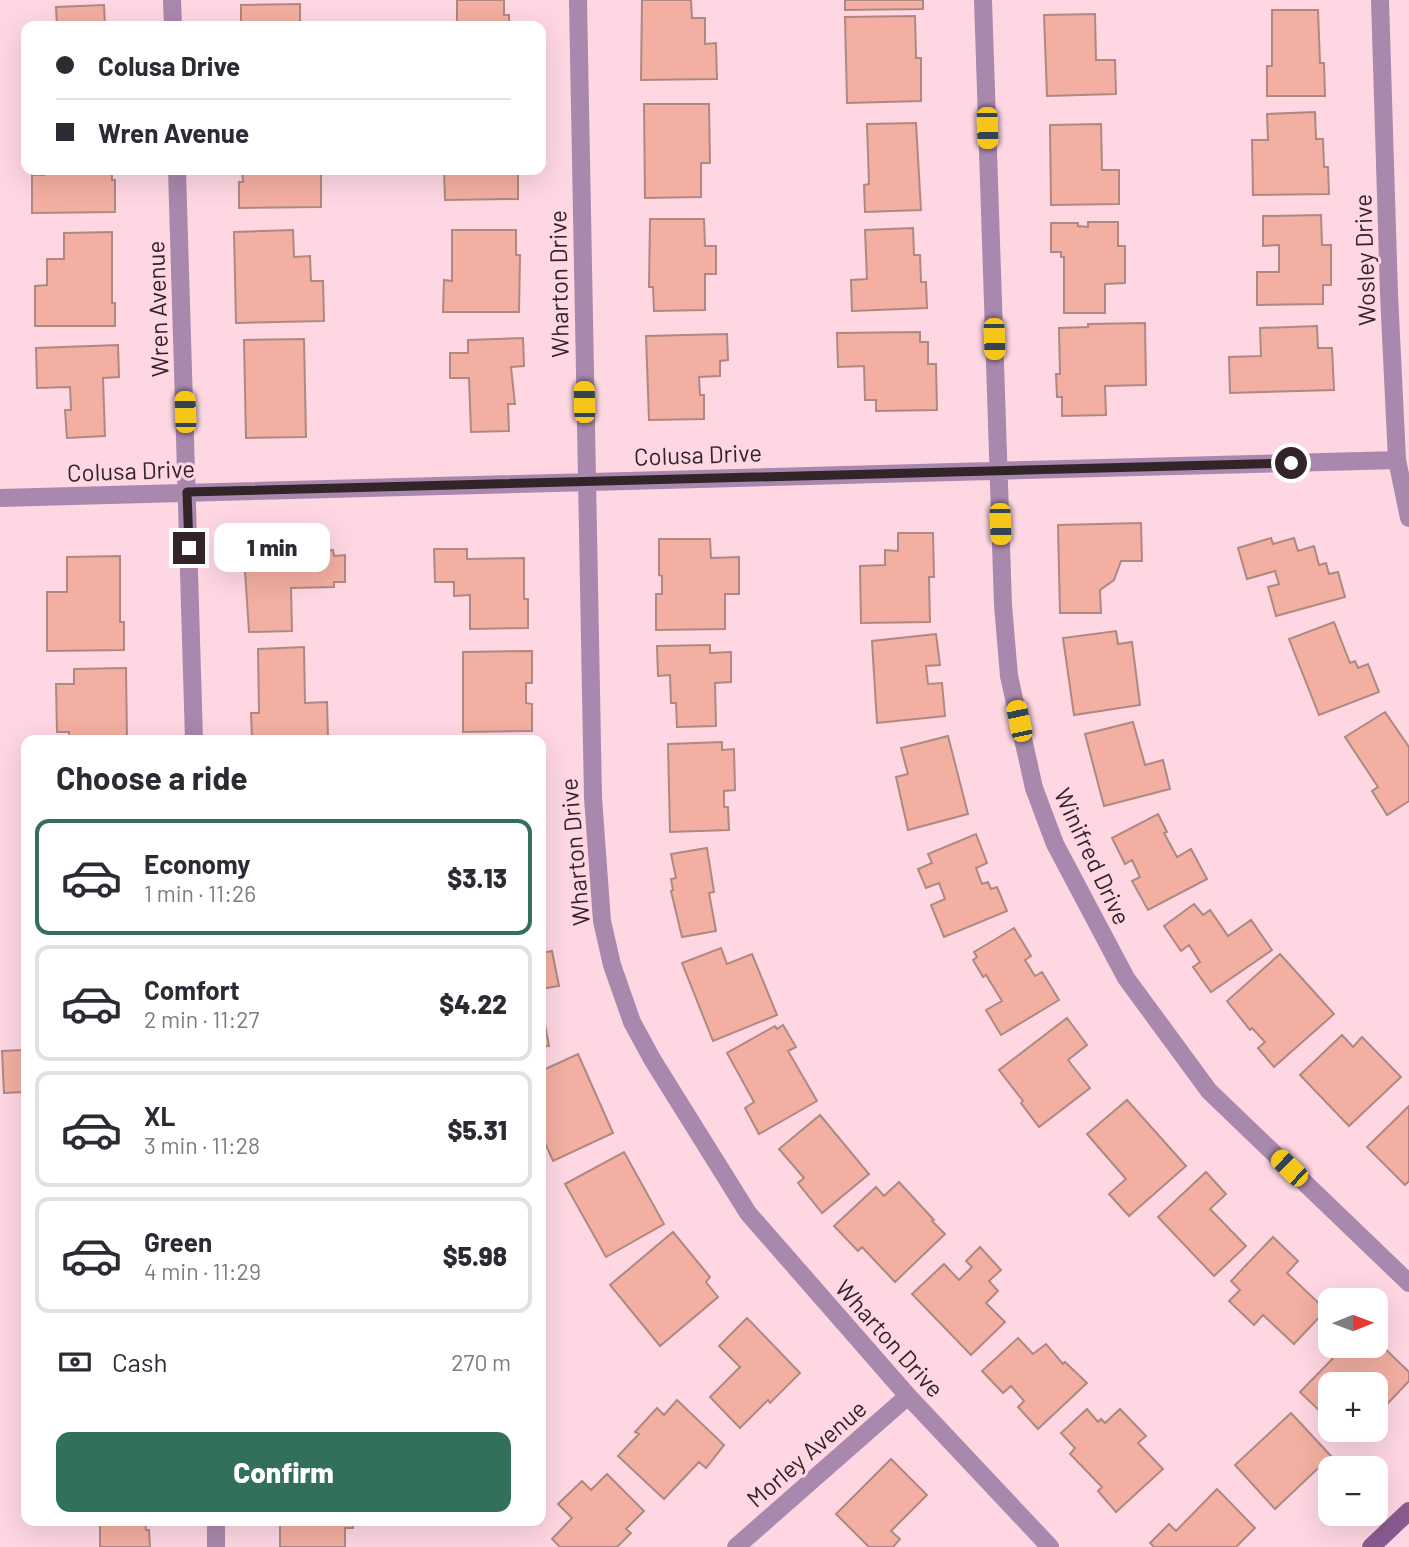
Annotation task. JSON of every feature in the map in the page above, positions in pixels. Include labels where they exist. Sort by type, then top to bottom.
[{"type":"street","points":[[172,0],[173,21]]},
{"type":"street","name":"Wharton Drive","points":[[578,0],[593,798],[602,921],[612,965],[632,1022],[652,1059],[748,1213],[908,1396],[1050,1547]]},
{"type":"street","name":"Winifred Drive","points":[[983,0],[1003,605],[1009,676],[1034,788],[1055,844],[1126,978],[1209,1091],[1409,1283]]},
{"type":"street","name":"Wosley Drive","points":[[1380,0],[1397,460],[1409,518]]},
{"type":"street","name":"Wren Avenue","points":[[177,175],[194,735]]},
{"type":"street","name":"Colusa Drive","points":[[0,498],[1397,460]]},
{"type":"street","name":"Morley Avenue","points":[[736,1547],[908,1396]]},
{"type":"street","points":[[1371,1547],[1409,1511]]},
{"type":"street","points":[[216,1526],[216,1547]]},
{"type":"building","points":[[457,0],[504,0],[504,15],[509,15],[509,21],[457,21]]},
{"type":"building","points":[[642,0],[691,0],[692,18],[705,18],[705,44],[716,43],[717,79],[641,80]]},
{"type":"building","points":[[845,0],[923,0],[923,9],[845,10]]},
{"type":"building","points":[[300,4],[300,21],[241,21],[241,5]]},
{"type":"building","points":[[104,5],[105,21],[57,21],[56,7]]},
{"type":"building","points":[[1272,10],[1318,10],[1320,63],[1324,63],[1325,96],[1267,96],[1267,66],[1272,66]]},
{"type":"building","points":[[1095,14],[1096,60],[1115,60],[1116,94],[1047,96],[1044,15]]},
{"type":"building","points":[[915,16],[916,58],[921,58],[921,101],[847,103],[845,17]]},
{"type":"building","points":[[644,104],[709,104],[710,163],[701,163],[701,197],[645,198]]},
{"type":"building","points":[[1315,112],[1316,139],[1323,139],[1324,167],[1328,167],[1329,194],[1253,195],[1252,140],[1268,140],[1267,114]]},
{"type":"building","points":[[916,123],[921,210],[865,212],[864,185],[869,184],[867,124]]},
{"type":"building","points":[[1101,124],[1102,170],[1119,170],[1119,204],[1051,205],[1050,125]]},
{"type":"building","points":[[32,175],[112,175],[112,180],[115,180],[115,212],[32,213]]},
{"type":"building","points":[[242,175],[321,175],[321,207],[239,208],[239,182],[243,182]]},
{"type":"building","points":[[444,175],[518,175],[518,199],[445,200]]},
{"type":"building","points":[[1321,215],[1322,245],[1331,245],[1331,285],[1323,285],[1323,304],[1257,305],[1257,272],[1279,272],[1279,245],[1263,246],[1263,216]]},
{"type":"building","points":[[650,219],[704,219],[705,246],[716,246],[716,274],[705,274],[705,310],[654,311],[653,287],[649,287]]},
{"type":"building","points":[[1088,222],[1118,222],[1118,246],[1125,246],[1125,283],[1105,284],[1105,313],[1064,313],[1064,257],[1061,257],[1061,252],[1051,252],[1051,223],[1078,223],[1078,226],[1088,227]]},
{"type":"building","points":[[913,228],[914,255],[920,255],[921,282],[926,282],[927,308],[852,311],[851,280],[867,279],[865,230]]},
{"type":"building","points":[[293,230],[294,257],[310,256],[311,281],[323,281],[324,321],[236,323],[234,232]]},
{"type":"building","points":[[452,230],[516,230],[516,255],[520,255],[519,312],[443,312],[444,280],[452,281]]},
{"type":"building","points":[[112,232],[112,303],[115,303],[115,326],[35,326],[35,286],[47,285],[47,259],[64,259],[64,233]]},
{"type":"building","points":[[1145,323],[1146,385],[1105,386],[1106,415],[1062,416],[1062,397],[1057,397],[1056,374],[1060,374],[1059,328],[1088,327],[1088,324]]},
{"type":"building","points":[[1317,326],[1318,348],[1332,348],[1334,390],[1230,393],[1229,357],[1261,356],[1260,328]]},
{"type":"building","points":[[920,332],[920,342],[928,342],[928,364],[936,364],[937,410],[876,411],[876,400],[865,400],[864,366],[838,367],[837,333]]},
{"type":"building","points":[[727,334],[728,360],[720,361],[720,376],[699,377],[700,395],[704,395],[704,419],[649,420],[646,336]]},
{"type":"building","points":[[523,338],[524,366],[511,367],[515,404],[508,404],[509,431],[471,432],[469,378],[450,378],[450,353],[468,353],[468,340]]},
{"type":"building","points":[[304,339],[306,437],[246,438],[244,340]]},
{"type":"building","points":[[118,345],[119,377],[103,378],[105,436],[67,438],[65,410],[71,410],[70,387],[37,388],[36,348]]},
{"type":"building","points":[[1141,523],[1142,561],[1121,561],[1114,580],[1100,590],[1101,613],[1060,613],[1058,525]]},
{"type":"building","points":[[898,533],[933,533],[934,577],[929,577],[930,622],[861,623],[860,566],[885,565],[885,550],[898,551]]},
{"type":"building","points":[[1271,538],[1273,544],[1294,538],[1298,551],[1314,546],[1319,565],[1326,563],[1329,574],[1338,572],[1345,597],[1276,616],[1268,587],[1279,584],[1275,571],[1247,579],[1238,548]]},
{"type":"building","points":[[659,539],[710,539],[711,558],[739,557],[739,594],[725,594],[725,629],[656,630],[656,594],[662,594]]},
{"type":"building","points":[[434,549],[467,549],[467,559],[524,558],[524,599],[528,599],[528,628],[470,629],[470,595],[454,596],[454,582],[435,582]]},
{"type":"building","points":[[333,550],[334,556],[345,555],[345,582],[334,582],[334,587],[291,588],[292,631],[249,632],[245,571],[247,552]]},
{"type":"building","points":[[120,556],[120,622],[124,622],[124,650],[47,651],[47,592],[67,592],[67,557]]},
{"type":"building","points":[[1334,622],[1350,663],[1355,661],[1358,668],[1368,664],[1379,692],[1319,715],[1289,639]]},
{"type":"building","points":[[1116,631],[1118,644],[1132,642],[1140,705],[1074,715],[1063,638]]},
{"type":"building","points":[[936,634],[940,665],[926,666],[928,684],[942,683],[945,716],[877,723],[872,641]]},
{"type":"building","points":[[710,645],[710,653],[731,652],[731,682],[715,683],[716,726],[677,727],[676,703],[671,703],[670,675],[658,676],[657,646]]},
{"type":"building","points":[[304,647],[305,703],[327,702],[328,735],[252,735],[251,713],[259,713],[258,649]]},
{"type":"building","points":[[532,651],[532,683],[526,683],[526,703],[532,704],[532,731],[463,732],[463,652]]},
{"type":"building","points":[[126,668],[127,735],[69,735],[69,732],[57,732],[56,684],[74,684],[74,669]]},
{"type":"building","points":[[1385,712],[1409,747],[1409,801],[1387,815],[1372,791],[1378,787],[1345,737]]},
{"type":"building","points":[[1133,722],[1145,765],[1163,760],[1170,789],[1104,806],[1085,734]]},
{"type":"building","points":[[948,736],[968,814],[908,830],[896,777],[908,774],[901,748]]},
{"type":"building","points":[[722,742],[722,750],[734,749],[735,790],[724,791],[729,830],[670,832],[668,744]]},
{"type":"building","points":[[1158,814],[1167,832],[1164,833],[1177,857],[1191,849],[1207,879],[1148,910],[1132,881],[1140,877],[1132,860],[1125,864],[1112,838]]},
{"type":"building","points":[[976,834],[987,863],[976,868],[982,884],[988,882],[991,889],[997,887],[1007,911],[944,937],[931,905],[945,899],[939,883],[926,888],[918,869],[932,863],[928,854]]},
{"type":"building","points":[[707,848],[714,892],[709,893],[716,931],[682,937],[671,891],[671,879],[676,878],[671,854]]},
{"type":"building","points":[[1194,904],[1203,915],[1210,910],[1228,936],[1251,920],[1272,950],[1211,992],[1193,967],[1200,962],[1189,945],[1181,951],[1164,926]]},
{"type":"building","points":[[1014,928],[1031,956],[1025,960],[1035,976],[1042,972],[1059,1000],[1001,1035],[986,1010],[1002,1001],[973,960],[977,957],[974,952]]},
{"type":"building","points":[[721,948],[727,964],[752,954],[777,1015],[713,1041],[682,963]]},
{"type":"building","points":[[552,951],[559,986],[546,988],[546,952]]},
{"type":"building","points":[[1280,954],[1334,1014],[1274,1067],[1258,1048],[1265,1042],[1252,1028],[1250,1030],[1227,1001]]},
{"type":"building","points":[[1067,1018],[1087,1045],[1068,1060],[1090,1088],[1039,1127],[999,1070]]},
{"type":"building","points":[[783,1025],[796,1047],[788,1051],[817,1101],[759,1134],[745,1108],[754,1102],[727,1053],[775,1026],[777,1029]]},
{"type":"building","points":[[1342,1035],[1353,1047],[1362,1037],[1401,1077],[1349,1126],[1300,1075]]},
{"type":"building","points":[[21,1050],[21,1092],[4,1093],[2,1051]]},
{"type":"building","points":[[578,1054],[613,1133],[553,1161],[546,1145],[546,1069]]},
{"type":"building","points":[[1127,1100],[1186,1166],[1129,1216],[1109,1194],[1126,1179],[1087,1134]]},
{"type":"building","points":[[1409,1106],[1409,1181],[1405,1185],[1367,1147]]},
{"type":"building","points":[[820,1115],[869,1174],[822,1213],[798,1183],[804,1178],[779,1149]]},
{"type":"building","points":[[624,1152],[664,1224],[606,1257],[565,1184]]},
{"type":"building","points":[[1206,1172],[1226,1194],[1210,1209],[1246,1246],[1214,1276],[1158,1217]]},
{"type":"building","points":[[899,1182],[945,1234],[895,1282],[862,1247],[858,1251],[834,1226],[876,1187],[884,1196]]},
{"type":"building","points":[[673,1232],[710,1277],[706,1282],[718,1297],[660,1346],[610,1285]]},
{"type":"building","points":[[1273,1237],[1298,1261],[1287,1273],[1318,1302],[1318,1318],[1294,1344],[1263,1315],[1254,1325],[1229,1301],[1240,1290],[1231,1281]]},
{"type":"building","points":[[980,1247],[1001,1270],[989,1281],[998,1291],[986,1303],[1005,1322],[971,1355],[912,1294],[944,1264],[959,1280],[972,1267],[966,1261]]},
{"type":"building","points":[[747,1318],[800,1373],[740,1428],[710,1397],[740,1367],[719,1346]]},
{"type":"building","points":[[1018,1338],[1033,1354],[1046,1344],[1063,1364],[1065,1362],[1087,1383],[1038,1429],[1018,1407],[1024,1401],[1011,1386],[1003,1393],[982,1371]]},
{"type":"building","points":[[1388,1352],[1409,1372],[1409,1381],[1388,1403],[1388,1372],[1320,1372],[1333,1358],[1388,1358]]},
{"type":"building","points":[[1318,1374],[1318,1409],[1300,1392]]},
{"type":"building","points":[[677,1400],[724,1445],[706,1468],[699,1462],[664,1499],[618,1456],[639,1434],[635,1432],[657,1408],[664,1415]]},
{"type":"building","points":[[1087,1409],[1098,1422],[1101,1419],[1105,1423],[1120,1409],[1146,1436],[1138,1443],[1163,1469],[1116,1512],[1098,1491],[1102,1487],[1070,1454],[1075,1448],[1061,1433]]},
{"type":"building","points":[[1291,1413],[1331,1456],[1318,1456],[1318,1468],[1275,1509],[1235,1465]]},
{"type":"building","points":[[891,1459],[927,1495],[891,1531],[900,1539],[893,1547],[869,1547],[836,1514]]},
{"type":"building","points":[[607,1474],[644,1511],[626,1529],[631,1533],[617,1547],[560,1547],[552,1539],[572,1518],[558,1504],[582,1481],[591,1490]]},
{"type":"building","points":[[1217,1489],[1255,1528],[1236,1547],[1154,1547],[1150,1543],[1169,1524],[1176,1531]]},
{"type":"building","points":[[100,1526],[146,1526],[146,1530],[149,1530],[150,1547],[100,1547]]},
{"type":"building","points":[[280,1526],[353,1526],[345,1528],[345,1547],[280,1547]]},
{"type":"route","points":[[189,548],[187,492],[1291,463]]}]
